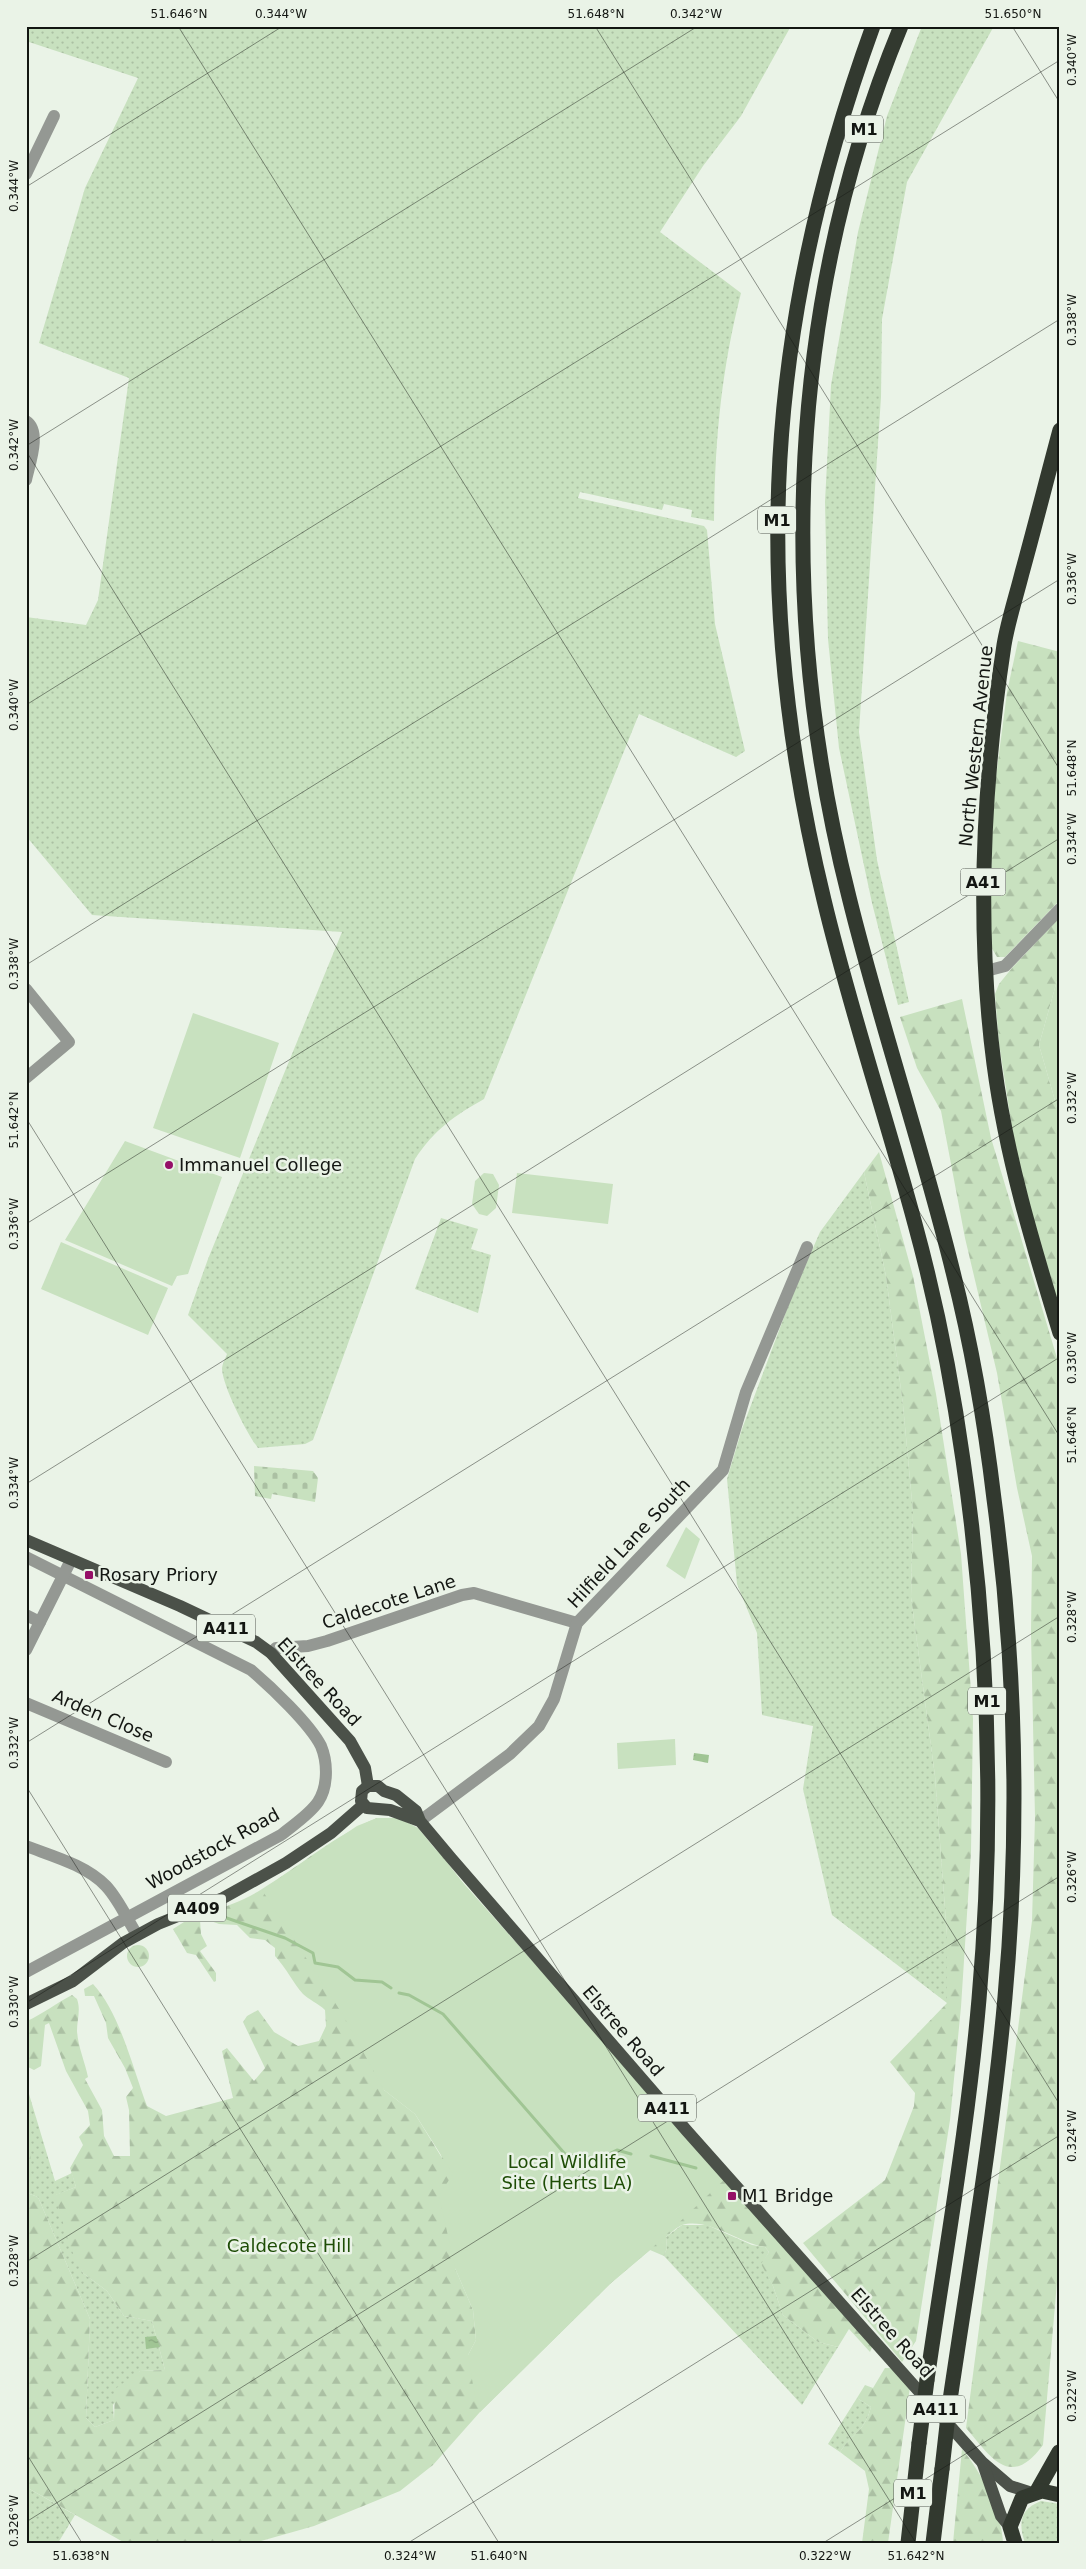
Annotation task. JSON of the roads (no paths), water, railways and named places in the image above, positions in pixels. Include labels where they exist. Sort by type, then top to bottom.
[{"type":"highway","name":"M1","points":[[873,26],[834,140],[820,192],[796,301],[778,468],[777,576],[784,685],[800,793],[837,954],[916,1228],[932,1295],[963,1453],[982,1623],[989,1780],[984,1946],[974,2053],[927,2380],[908,2543]]},
{"type":"highway","name":"M1","points":[[901,26],[859,146],[821,304],[808,405],[803,469],[802,575],[809,682],[825,789],[852,912],[955,1280],[988,1450],[1005,1598],[1014,1778],[1009,1955],[999,2055],[949,2406],[933,2543]]},
{"type":"highway","name":"North Western Avenue","points":[[1060,430],[1004,642],[991,758],[984,847],[986,971],[994,1066],[1007,1139],[1023,1208],[1060,1333]]},
{"type":"highway","points":[[1015,2543],[1010,2527],[1020,2502],[1034,2492],[1059,2449]]},
{"type":"highway","points":[[1034,2492],[1060,2495]]},
{"type":"main road","name":"Elstree Road","points":[[26,1540],[214,1622],[256,1642],[271,1652],[350,1741],[364,1768],[368,1786],[378,1786],[384,1792],[396,1795],[416,1811],[420,1821],[687,2131],[982,2462],[1010,2486],[1034,2492]]},
{"type":"main road","points":[[368,1786],[360,1795],[363,1805],[371,1810],[380,1808],[420,1821]]},
{"type":"main road","points":[[380,1808],[386,1800],[384,1792]]},
{"type":"main road","name":"A409","points":[[26,2004],[73,1981],[107,1954],[137,1935],[171,1918],[223,1898],[286,1863],[331,1833],[363,1805]]},
{"type":"main road","name":"Elstree Road","points":[[982,2462],[1002,2516],[1010,2527]]},
{"type":"street","points":[[26,174],[54,116]]},
{"type":"street","points":[[26,421],[31,424],[34,434],[26,480]]},
{"type":"street","points":[[986,971],[1005,966],[1060,909]]},
{"type":"street","points":[[26,989],[69,1042],[26,1078]]},
{"type":"street","name":"Hilfield Lane South","points":[[420,1821],[510,1754],[539,1726],[554,1699],[577,1623],[722,1470],[746,1392],[807,1247]]},
{"type":"street","name":"Woodstock Road","points":[[26,1557],[251,1670],[266,1683],[313,1734],[321,1747],[325,1761],[324,1788],[318,1802],[304,1817],[281,1835],[126,1916],[67,1951],[26,1972]]},
{"type":"street","points":[[26,1650],[71,1560]]},
{"type":"street","name":"Caldecote Lane","points":[[271,1652],[276,1648],[296,1647],[327,1641],[462,1595],[474,1593],[577,1623]]},
{"type":"street","points":[[26,1615],[40,1622]]},
{"type":"street","name":"Arden Close","points":[[26,1703],[166,1762]]},
{"type":"street","points":[[26,1846],[74,1865],[94,1876],[114,1896],[137,1935]]},
{"type":"water","points":[[694,1753],[709,1755],[708,1763],[693,1760]]},
{"type":"water","points":[[156,2336],[160,2347],[146,2349],[145,2337]]},
{"type":"waterway","points":[[218,1915],[285,1938],[313,1953],[315,1963],[338,1967],[355,1980],[382,1982],[391,1988]]},
{"type":"waterway","points":[[399,1993],[409,1995],[443,2014],[565,2154],[598,2157],[617,2150],[631,2154]]},
{"type":"waterway","points":[[651,2156],[696,2168]]},
{"type":"place","name":"Immanuel College","points":[[169,1165]]},
{"type":"place","name":"Rosary Priory","points":[[89,1575]]},
{"type":"place","name":"M1 Bridge","points":[[732,2196]]},
{"type":"park label","name":"Local Wildlife Site (Herts LA)","points":[[567,2172]]},
{"type":"park label","name":"Caldecote Hill","points":[[289,2246]]}]
